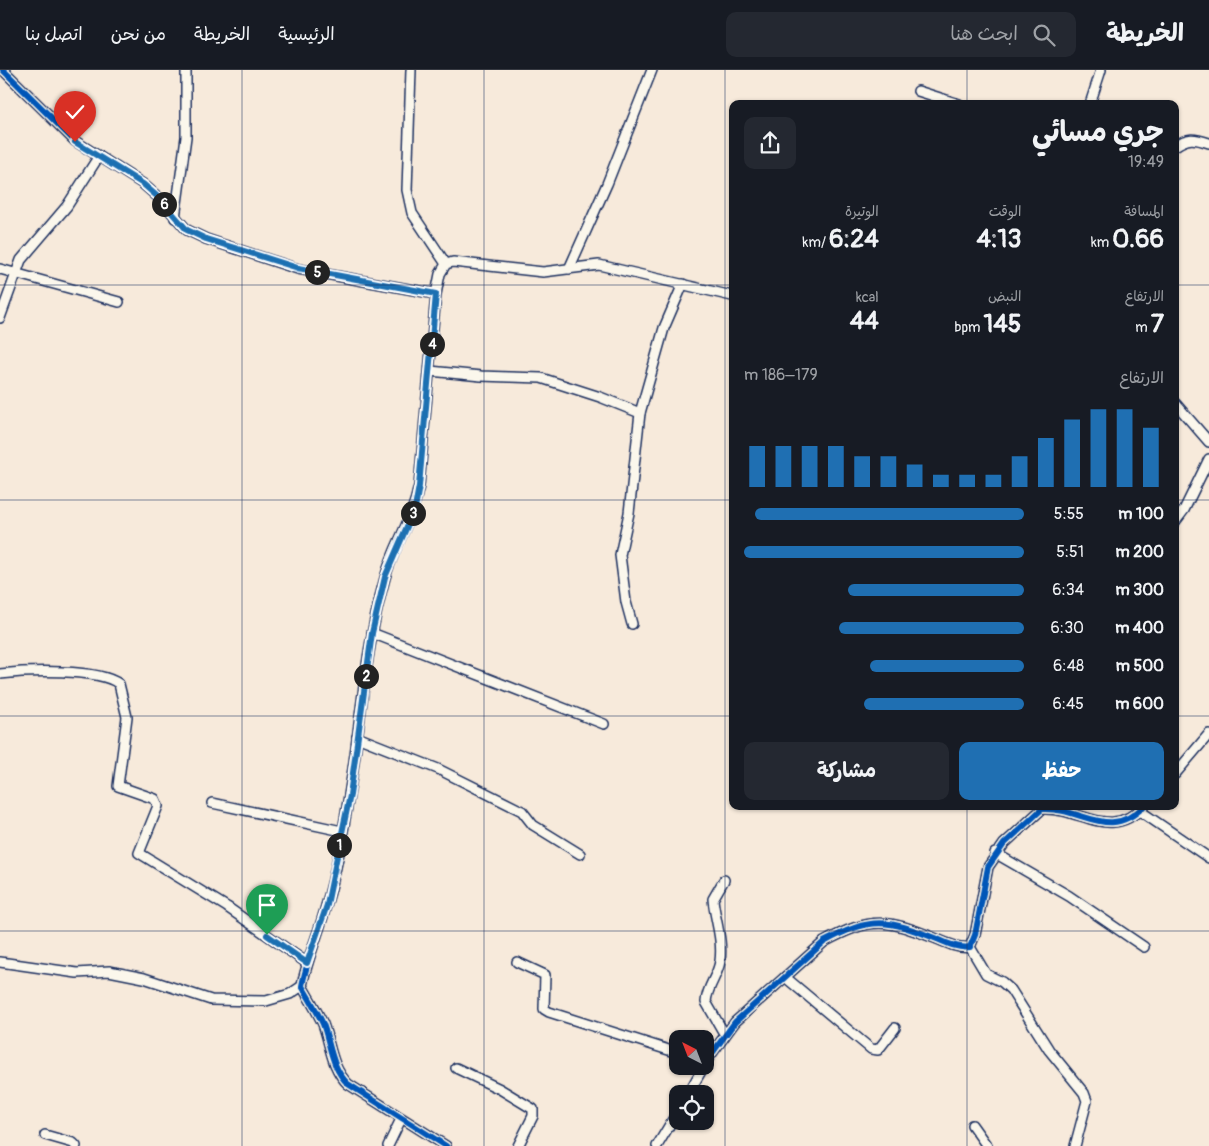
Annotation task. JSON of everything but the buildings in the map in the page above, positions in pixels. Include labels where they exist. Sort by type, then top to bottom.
[{"type":"street","points":[[3,70],[75,142],[143,184],[159,198],[187,230],[206,239],[298,268],[436,294]]},
{"type":"street","points":[[175,218],[186,138],[186,70]]},
{"type":"street","points":[[411,70],[407,190],[409,205],[446,264]]},
{"type":"street","points":[[569,269],[652,70]]},
{"type":"street","points":[[1091,100],[1101,70]]},
{"type":"street","points":[[918,91],[947,100]]},
{"type":"street","points":[[1179,143],[1186,139],[1194,138],[1209,143]]},
{"type":"street","points":[[0,318],[16,273],[29,248],[58,218],[83,184],[99,156]]},
{"type":"street","points":[[446,1146],[401,1119],[348,1084],[341,1077],[334,1066],[323,1025],[302,986],[307,963],[327,905],[342,831],[372,633],[385,577],[415,508],[419,486],[436,294],[440,274],[446,264],[453,262],[543,272],[599,265],[729,295]]},
{"type":"street","points":[[0,269],[119,302]]},
{"type":"street","points":[[632,624],[626,602],[620,556],[629,513],[640,413],[664,328],[683,284]]},
{"type":"street","points":[[430,371],[473,376],[541,378],[600,397],[640,413]]},
{"type":"street","points":[[1179,408],[1209,442]]},
{"type":"street","points":[[1179,517],[1209,460]]},
{"type":"street","points":[[372,633],[604,724]]},
{"type":"street","points":[[0,674],[31,671],[107,677],[119,684],[127,717],[118,786],[155,799],[158,806],[139,853],[227,907],[307,963]]},
{"type":"street","points":[[1179,769],[1209,734]]},
{"type":"street","points":[[357,737],[438,769],[514,806],[522,811],[533,825],[580,854]]},
{"type":"street","points":[[212,803],[342,831]]},
{"type":"street","points":[[970,947],[975,935],[988,866],[995,853],[1038,810]]},
{"type":"street","points":[[1059,810],[1112,824],[1122,822],[1140,810]]},
{"type":"street","points":[[1143,810],[1209,858]]},
{"type":"street","points":[[995,853],[1069,896],[1144,947]]},
{"type":"street","points":[[724,880],[713,898],[721,939],[720,962],[709,986],[706,1002],[725,1035]]},
{"type":"street","points":[[714,1050],[735,1022],[824,942],[855,928],[880,922],[901,925],[959,947],[970,947]]},
{"type":"street","points":[[970,947],[986,974],[1002,982],[1011,990],[1049,1050],[1073,1077],[1084,1093],[1086,1101],[1075,1146]]},
{"type":"street","points":[[0,962],[77,973],[109,971],[144,978],[210,1000],[266,1001],[290,994],[302,986]]},
{"type":"street","points":[[517,962],[545,975],[543,1004],[544,1009],[549,1012],[669,1050]]},
{"type":"street","points":[[785,977],[871,1049],[878,1050],[896,1028]]},
{"type":"street","points":[[456,1068],[500,1089],[533,1109],[533,1116],[518,1146]]},
{"type":"street","points":[[388,1146],[401,1119]]},
{"type":"street","points":[[972,1125],[987,1146]]},
{"type":"street","points":[[657,1146],[669,1126]]},
{"type":"street","points":[[45,1135],[73,1143],[76,1146]]},
{"type":"cycle path","points":[[3,70],[75,141],[143,184],[159,198],[187,230],[206,239],[298,269],[436,294],[419,486],[412,511],[389,566],[378,604],[339,851],[330,892],[302,986],[323,1024],[338,1071],[348,1084],[446,1146]]},
{"type":"cycle path","points":[[714,1051],[735,1022],[824,942],[855,928],[868,924],[892,924],[920,932],[953,945],[970,947],[975,935],[988,867],[1004,844],[1041,810]]},
{"type":"cycle path","points":[[1056,810],[1107,822],[1119,821],[1139,810]]},
{"type":"route","points":[[75,142],[143,184],[159,198],[187,230],[206,239],[298,268],[436,294],[419,486],[415,508],[385,577],[372,633],[350,795],[327,905],[307,963],[267,935]]}]
